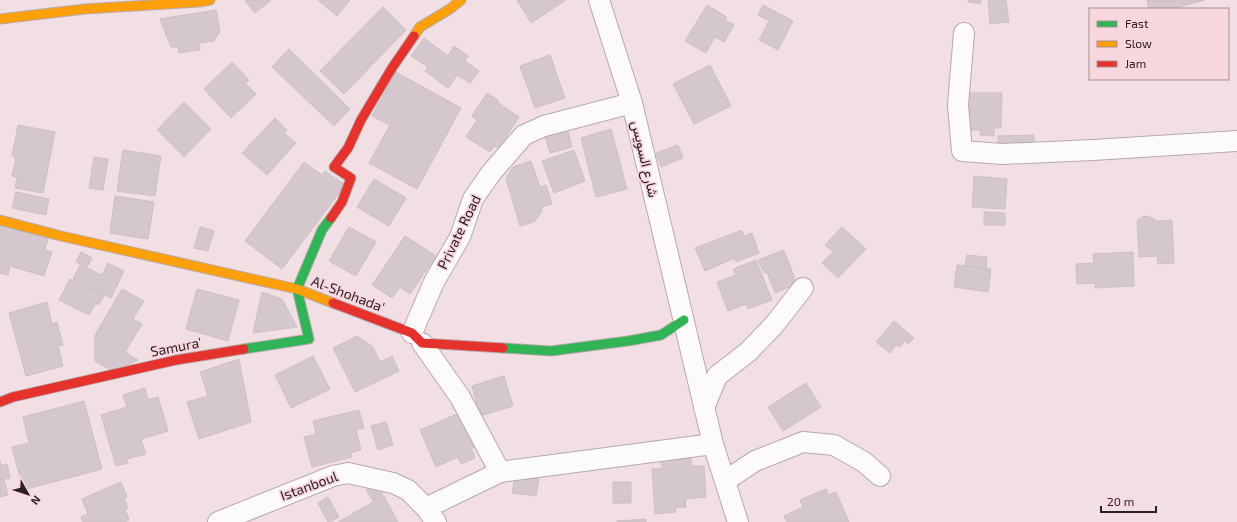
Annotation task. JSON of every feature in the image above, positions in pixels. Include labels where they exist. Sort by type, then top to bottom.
[{"type":"street","points":[[0,18],[85,8],[199,2],[210,0]]},
{"type":"street","points":[[297,289],[322,230],[342,202],[351,178],[334,167],[348,148],[361,120],[392,68],[420,27],[450,9],[461,0]]},
{"type":"street","name":"شارع السويس","points":[[599,0],[632,103],[713,444],[738,522]]},
{"type":"street","points":[[964,33],[958,105],[962,151],[1003,154],[1237,141]]},
{"type":"street","name":"Private Road","points":[[417,338],[434,282],[460,237],[473,199],[491,173],[524,135],[544,126],[632,103]]},
{"type":"street","name":"Al-Shohada'","points":[[0,220],[61,236],[297,289],[417,338],[551,351],[661,335],[684,320]]},
{"type":"street","points":[[704,408],[717,376],[748,352],[774,325],[803,288]]},
{"type":"street","name":"Samura'","points":[[0,402],[176,360],[309,339],[297,289]]},
{"type":"street","points":[[417,338],[460,397],[500,472]]},
{"type":"street","points":[[725,481],[755,461],[803,442],[834,445],[864,462],[880,476]]},
{"type":"street","points":[[431,515],[500,472],[713,444]]},
{"type":"street","name":"Istanboul","points":[[218,522],[339,474],[348,473],[393,482],[408,490],[431,515]]},
{"type":"building","points":[[271,0],[255,13],[245,1]]},
{"type":"building","points":[[318,0],[350,0],[337,16]]},
{"type":"building","points":[[517,0],[566,0],[531,23]]},
{"type":"building","points":[[968,0],[981,0],[980,4],[968,2]]},
{"type":"building","points":[[988,0],[1006,0],[1009,22],[990,24]]},
{"type":"building","points":[[1147,0],[1205,0],[1176,8],[1149,8]]},
{"type":"building","points":[[707,5],[727,17],[725,20],[734,25],[724,42],[715,37],[706,53],[685,41]]},
{"type":"building","points":[[763,5],[793,21],[778,50],[759,40],[769,21],[758,15]]},
{"type":"building","points":[[383,7],[406,30],[344,94],[320,71]]},
{"type":"building","points":[[216,10],[220,31],[214,41],[199,43],[200,50],[179,53],[178,47],[171,47],[160,19]]},
{"type":"building","points":[[424,38],[448,56],[454,46],[468,56],[465,61],[479,71],[470,83],[457,75],[448,88],[425,71],[428,67],[411,56]]},
{"type":"building","points":[[289,49],[350,109],[334,126],[272,67]]},
{"type":"building","points":[[550,55],[565,98],[535,108],[520,66]]},
{"type":"building","points":[[232,62],[249,80],[245,83],[256,94],[231,118],[204,89]]},
{"type":"building","points":[[710,65],[731,106],[694,124],[673,84]]},
{"type":"building","points":[[396,72],[461,108],[417,189],[369,163],[390,125],[372,116]]},
{"type":"building","points":[[487,93],[519,117],[499,148],[494,146],[490,152],[466,137],[477,120],[472,116]]},
{"type":"building","points":[[965,93],[1002,93],[1001,128],[994,128],[994,136],[980,135],[980,130],[964,130]]},
{"type":"building","points":[[184,102],[211,129],[184,157],[157,130]]},
{"type":"building","points":[[275,118],[287,130],[284,133],[296,143],[267,175],[242,153]]},
{"type":"building","points":[[18,125],[55,132],[43,193],[15,188],[17,177],[12,176],[16,157],[12,156]]},
{"type":"building","points":[[567,127],[572,147],[550,153],[544,133]]},
{"type":"building","points":[[611,129],[627,189],[596,197],[581,138]]},
{"type":"building","points":[[1034,135],[1034,148],[998,150],[998,136]]},
{"type":"building","points":[[678,145],[683,158],[661,167],[656,153]]},
{"type":"building","points":[[123,150],[161,156],[155,196],[117,191]]},
{"type":"building","points":[[574,150],[585,181],[554,193],[542,161]]},
{"type":"building","points":[[94,157],[108,159],[103,190],[89,188]]},
{"type":"building","points":[[531,161],[540,187],[546,185],[552,204],[541,207],[542,211],[534,222],[520,226],[506,179],[513,167]]},
{"type":"building","points":[[304,162],[322,175],[325,171],[345,185],[282,269],[245,241]]},
{"type":"building","points":[[974,176],[1007,179],[1005,209],[972,207]]},
{"type":"building","points":[[374,179],[406,198],[389,226],[357,207]]},
{"type":"building","points":[[16,192],[49,199],[46,215],[12,208]]},
{"type":"building","points":[[115,196],[154,202],[148,239],[110,233]]},
{"type":"building","points":[[984,212],[1005,213],[1005,225],[984,225]]},
{"type":"building","points":[[1145,216],[1157,221],[1172,220],[1174,263],[1158,264],[1157,256],[1139,257],[1137,222]]},
{"type":"building","points":[[0,225],[48,239],[45,250],[52,252],[44,276],[10,266],[8,275],[0,273]]},
{"type":"building","points":[[200,227],[214,231],[208,251],[194,248]]},
{"type":"building","points":[[349,227],[376,242],[356,276],[329,261]]},
{"type":"building","points":[[842,227],[866,249],[838,278],[822,263],[833,252],[825,245]]},
{"type":"building","points":[[742,230],[744,236],[752,233],[759,253],[736,262],[735,258],[705,271],[695,248]]},
{"type":"building","points":[[405,236],[436,256],[410,294],[400,287],[392,298],[372,285]]},
{"type":"building","points":[[784,250],[797,284],[775,293],[767,272],[764,273],[758,260]]},
{"type":"building","points":[[81,252],[92,258],[87,267],[76,262]]},
{"type":"building","points":[[1133,252],[1134,286],[1095,288],[1095,283],[1077,284],[1076,264],[1094,263],[1093,254]]},
{"type":"building","points":[[967,255],[987,257],[986,268],[965,266]]},
{"type":"building","points":[[756,260],[772,300],[748,309],[746,304],[728,311],[717,282],[736,275],[733,269]]},
{"type":"building","points":[[108,263],[124,271],[111,298],[73,279],[80,265],[102,275]]},
{"type":"building","points":[[957,265],[991,269],[988,292],[954,287]]},
{"type":"building","points":[[70,279],[104,295],[99,305],[96,303],[89,315],[59,300]]},
{"type":"building","points":[[122,289],[144,301],[133,319],[142,324],[125,352],[138,360],[114,372],[95,361],[95,335]]},
{"type":"building","points":[[197,289],[239,300],[228,341],[186,329]]},
{"type":"building","points":[[262,292],[282,299],[297,327],[253,333]]},
{"type":"building","points":[[47,302],[52,324],[57,322],[63,345],[58,346],[63,366],[26,376],[9,313]]},
{"type":"building","points":[[894,321],[914,338],[908,344],[905,341],[900,347],[896,345],[890,353],[876,342]]},
{"type":"building","points":[[357,336],[373,347],[380,362],[392,356],[399,371],[355,392],[333,348]]},
{"type":"building","points":[[313,356],[330,389],[291,408],[275,375]]},
{"type":"building","points":[[239,359],[251,422],[199,439],[187,402],[208,396],[200,372]]},
{"type":"building","points":[[504,376],[513,406],[480,416],[472,386]]},
{"type":"building","points":[[806,383],[821,407],[783,431],[768,407]]},
{"type":"building","points":[[145,388],[148,400],[158,397],[168,431],[141,439],[146,454],[127,459],[128,463],[116,466],[101,415],[127,407],[123,395]]},
{"type":"building","points":[[84,401],[102,469],[23,490],[12,447],[29,443],[23,417]]},
{"type":"building","points":[[359,410],[364,428],[356,430],[361,450],[350,453],[352,457],[312,467],[304,437],[316,434],[313,421]]},
{"type":"building","points":[[464,411],[467,429],[475,447],[471,449],[475,458],[461,464],[458,457],[436,467],[420,430]]},
{"type":"building","points":[[386,422],[393,445],[378,450],[371,426]]},
{"type":"building","points":[[691,458],[691,466],[704,466],[706,497],[685,499],[686,507],[675,508],[676,512],[655,514],[652,469],[662,469],[661,460]]},
{"type":"building","points":[[0,461],[1,466],[7,464],[10,478],[4,479],[8,495],[0,497]]},
{"type":"building","points":[[515,475],[539,479],[536,496],[512,493]]},
{"type":"building","points":[[121,482],[127,497],[124,499],[128,508],[125,509],[129,520],[124,522],[83,522],[81,517],[88,514],[82,499]]},
{"type":"building","points":[[613,482],[631,482],[631,503],[613,503]]},
{"type":"building","points":[[377,484],[383,495],[373,501],[366,490]]},
{"type":"building","points":[[826,489],[828,495],[836,492],[849,522],[787,522],[784,516],[803,507],[800,500]]},
{"type":"building","points":[[384,496],[398,522],[338,522]]},
{"type":"building","points":[[328,497],[339,517],[330,522],[328,522],[318,503]]},
{"type":"building","points":[[646,519],[646,522],[617,522],[617,521]]},
{"type":"traffic: fast","points":[[244,349],[309,339],[297,289],[322,230],[331,218]]},
{"type":"traffic: fast","points":[[503,348],[551,351],[628,341],[661,335],[684,320]]},
{"type":"traffic: slow","points":[[0,19],[85,9],[199,2],[210,0]]},
{"type":"traffic: slow","points":[[414,36],[420,27],[450,9],[461,0]]},
{"type":"traffic: slow","points":[[0,220],[61,236],[297,289],[333,303]]},
{"type":"traffic: jam","points":[[331,218],[342,202],[351,178],[334,167],[348,148],[361,120],[392,68],[414,36]]},
{"type":"traffic: jam","points":[[333,303],[412,333],[422,343],[503,348]]},
{"type":"traffic: jam","points":[[0,402],[13,397],[176,360],[244,349]]}]
